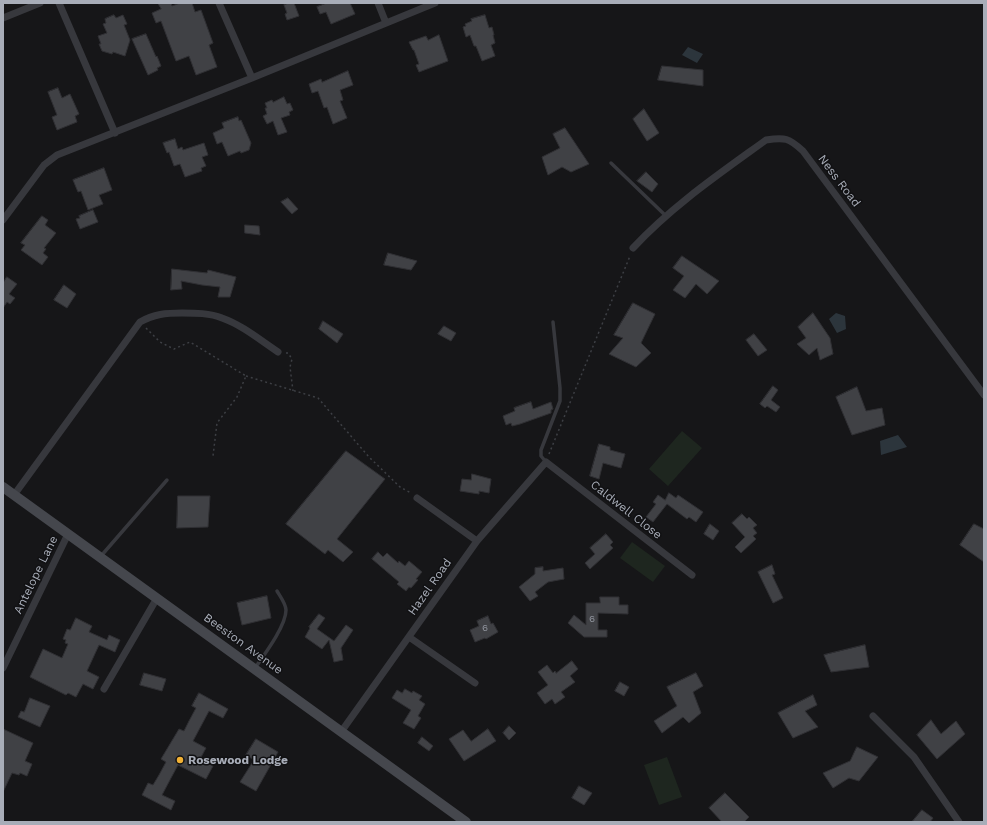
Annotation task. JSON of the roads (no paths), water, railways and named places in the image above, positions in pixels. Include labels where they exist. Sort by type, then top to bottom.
[{"type":"street","points":[[3,18],[40,3]]},
{"type":"street","points":[[59,3],[115,133]]},
{"type":"street","points":[[220,3],[252,78]]},
{"type":"street","points":[[378,3],[386,24]]},
{"type":"street","points":[[3,220],[44,165],[57,155],[252,78],[435,3]]},
{"type":"street","name":"Ness Road","points":[[633,248],[649,231],[690,195],[766,140],[781,138],[793,142],[803,151],[984,395]]},
{"type":"street","points":[[14,495],[140,322],[164,313],[205,314],[216,316],[242,327],[278,352]]},
{"type":"street","name":"Hazel Road","points":[[342,732],[477,541],[546,462]]},
{"type":"street","name":"Caldwell Close","points":[[546,462],[692,575]]},
{"type":"street","name":"Beeston Avenue","points":[[3,487],[466,822]]},
{"type":"street","points":[[417,498],[477,541]]},
{"type":"street","name":"Antelope Lane","points":[[3,668],[68,534]]},
{"type":"street","points":[[104,689],[157,598]]},
{"type":"street","points":[[409,637],[475,683]]},
{"type":"street","points":[[873,716],[914,758],[959,822]]},
{"type":"lane","points":[[612,163],[666,216]]},
{"type":"lane","points":[[546,462],[541,456],[541,450],[560,401],[553,322]]},
{"type":"lane","points":[[100,557],[167,480]]},
{"type":"lane","points":[[254,668],[269,650],[285,617],[286,609],[277,591]]},
{"type":"place","name":"Rosewood Lodge","points":[[180,760]]}]
